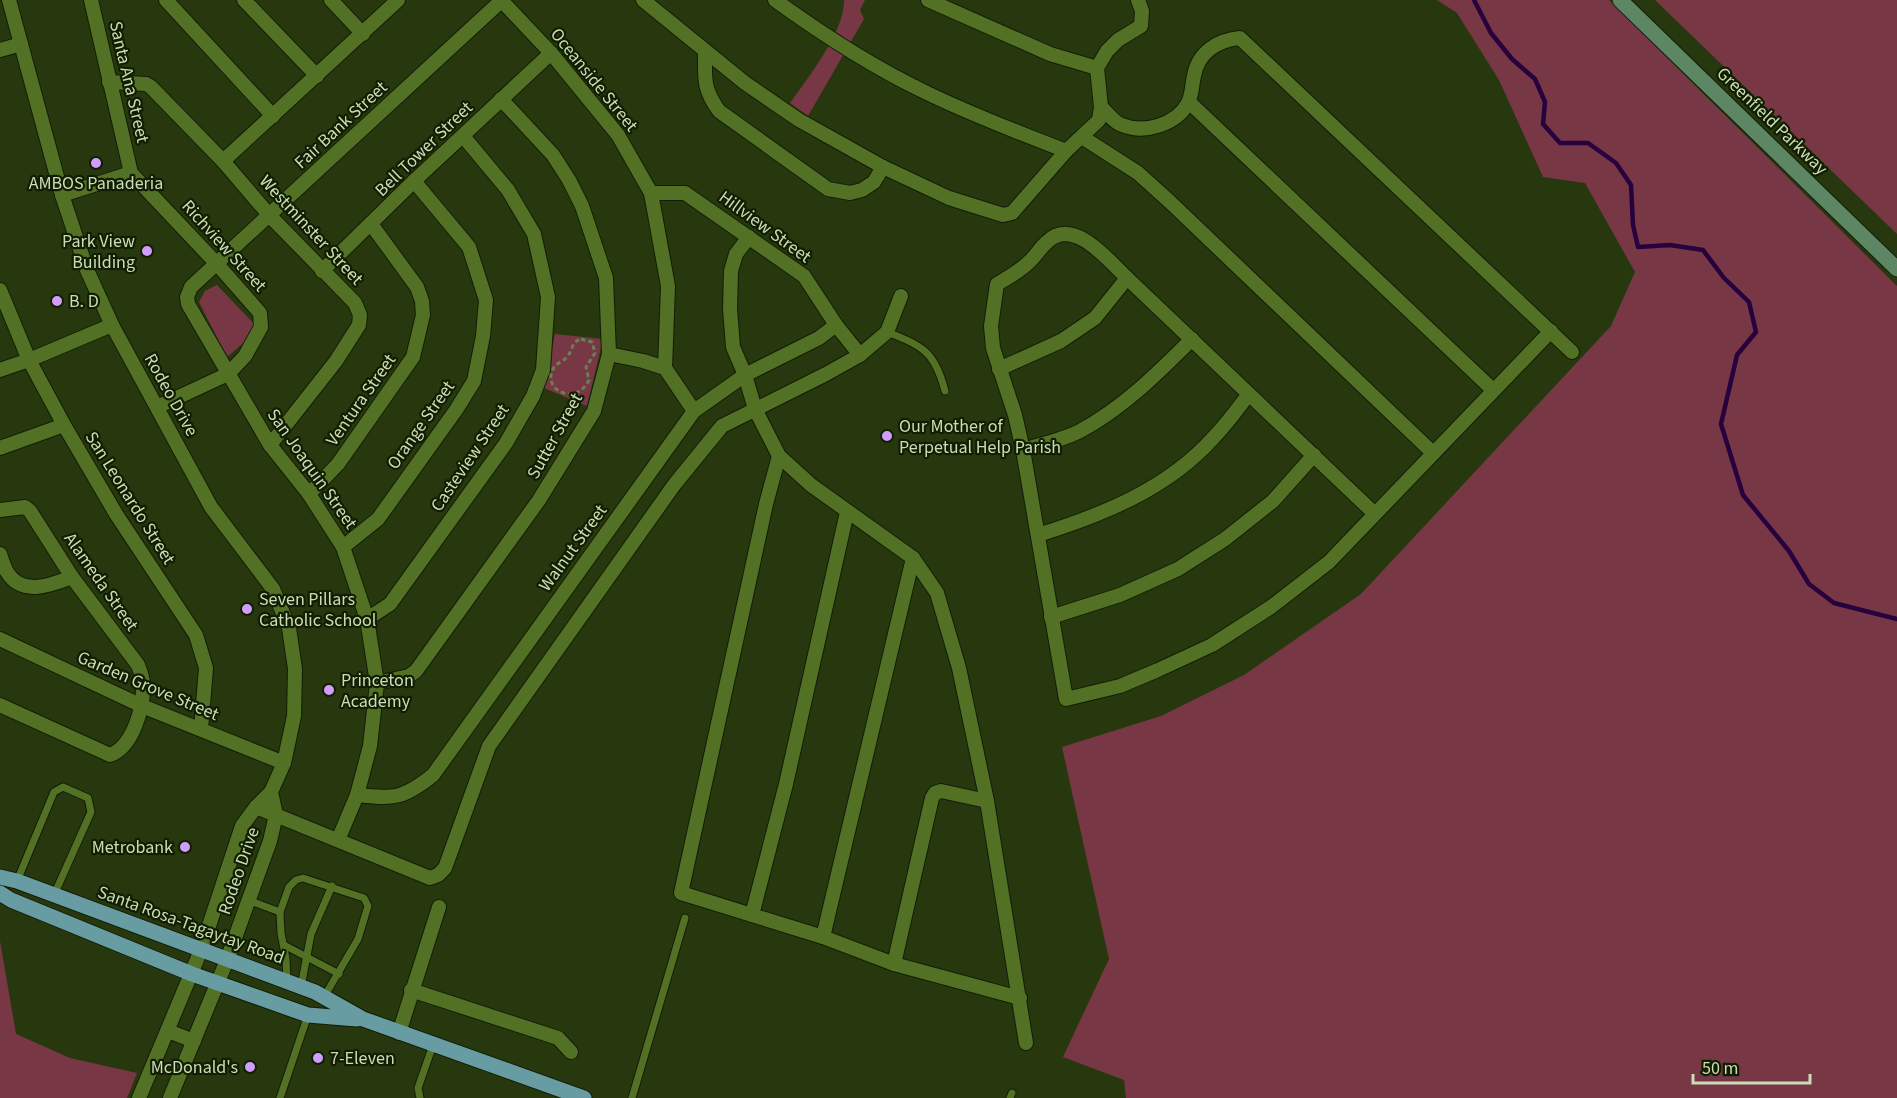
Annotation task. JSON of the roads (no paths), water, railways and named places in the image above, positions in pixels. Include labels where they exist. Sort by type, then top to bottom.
[{"type":"main road","name":"Greenfield Parkway","points":[[1620,0],[1897,269]]},
{"type":"main road","name":"Santa Rosa-Tagaytay Road","points":[[0,877],[17,881],[294,984],[324,997],[363,1019],[399,1033],[584,1098]]},
{"type":"main road","name":"Santa Rosa-Tagaytay Road","points":[[0,893],[21,904],[218,984],[308,1015],[363,1019]]},
{"type":"street","name":"Rodeo Drive","points":[[9,0],[62,195],[87,270],[112,326],[211,507],[273,589],[289,628],[295,669],[294,717],[284,763],[271,792],[242,826],[192,974],[139,1098]]},
{"type":"street","name":"Santa Ana Street","points":[[91,0],[131,173]]},
{"type":"street","points":[[166,0],[273,116]]},
{"type":"street","points":[[244,0],[317,76]]},
{"type":"street","points":[[331,0],[363,34]]},
{"type":"street","points":[[223,161],[398,0]]},
{"type":"street","name":"Oceanside Street","points":[[501,0],[551,53],[618,135],[651,193],[668,286],[665,368]]},
{"type":"street","name":"Fair Bank Street","points":[[188,304],[187,297],[191,287],[501,0]]},
{"type":"street","points":[[643,0],[705,53],[799,120],[883,167],[949,198],[1003,215],[1012,213],[1066,151],[1099,120],[1101,107],[1097,68],[1112,45],[1141,26],[1142,11],[1138,0]]},
{"type":"street","points":[[775,0],[846,48],[923,91],[994,123],[1066,151]]},
{"type":"street","points":[[928,0],[1050,54],[1097,68]]},
{"type":"street","points":[[1101,107],[1120,125],[1147,129],[1167,122],[1180,113],[1189,102],[1195,70],[1201,59],[1214,45],[1226,39],[1240,38],[1572,351]]},
{"type":"street","points":[[0,50],[21,44]]},
{"type":"street","name":"Bell Tower Street","points":[[322,271],[551,53]]},
{"type":"street","points":[[705,53],[705,85],[709,98],[719,111],[828,189],[850,193],[862,190],[874,182],[883,167]]},
{"type":"street","name":"Westminster Street","points":[[110,82],[146,84],[151,87],[223,161],[270,216],[355,303],[360,315],[359,325],[336,361],[270,445]]},
{"type":"street","name":"Sutter Street","points":[[376,683],[409,676],[416,671],[539,500],[594,411],[609,354],[606,278],[582,206],[553,155],[501,99]]},
{"type":"street","points":[[1189,102],[1493,390]]},
{"type":"street","name":"Casteview Street","points":[[367,619],[390,604],[506,443],[533,396],[543,370],[548,297],[534,234],[508,190],[464,136]]},
{"type":"street","points":[[1082,137],[1138,173],[1432,453]]},
{"type":"street","points":[[62,195],[131,173]]},
{"type":"street","name":"Richview Street","points":[[131,173],[217,264],[260,313],[262,320],[261,327],[245,356],[228,374],[157,407]]},
{"type":"street","name":"Orange Street","points":[[344,547],[378,519],[456,410],[474,381],[483,336],[486,300],[469,247],[414,181]]},
{"type":"street","name":"Hillview Street","points":[[651,193],[685,194],[804,276],[836,325],[860,355]]},
{"type":"street","name":"Ventura Street","points":[[309,494],[338,464],[413,357],[423,315],[422,301],[417,287],[371,224]]},
{"type":"street","points":[[1375,514],[1096,249],[1076,235],[1064,233],[1048,240],[1031,261],[997,284],[991,326],[993,348],[1015,415],[1023,450],[1066,699],[1120,686],[1158,670],[1212,645],[1271,607],[1329,562],[1551,331]]},
{"type":"street","points":[[749,237],[736,254],[731,271],[730,309],[733,347],[745,375],[755,409],[779,456],[811,485],[913,558],[937,593],[959,668],[987,801],[1026,1042]]},
{"type":"street","points":[[999,369],[1061,341],[1095,318],[1127,278]]},
{"type":"street","name":"San Leonardo Street","points":[[1,295],[29,360],[64,425],[116,513],[196,635],[206,668],[201,729]]},
{"type":"street","points":[[256,807],[429,878],[438,875],[445,868],[489,747],[674,485],[722,426],[860,355],[887,332],[901,296]]},
{"type":"street","name":"San Joaquin Street","points":[[188,304],[270,445],[309,494],[344,547],[367,619],[376,683],[370,746],[357,795],[338,840]]},
{"type":"street","name":"Walnut Street","points":[[357,795],[388,799],[412,792],[433,775],[694,411],[745,375],[819,338],[836,325]]},
{"type":"street","points":[[0,370],[112,326]]},
{"type":"street","points":[[1023,450],[1078,432],[1114,410],[1154,377],[1192,339]]},
{"type":"street","points":[[609,354],[665,368],[694,411]]},
{"type":"street","points":[[1038,535],[1084,521],[1134,498],[1172,475],[1213,439],[1249,394]]},
{"type":"street","points":[[0,448],[64,425]]},
{"type":"street","points":[[1052,617],[1120,595],[1178,570],[1225,539],[1273,501],[1314,455]]},
{"type":"street","points":[[779,456],[766,504],[681,894],[823,937],[894,964],[1020,998]]},
{"type":"street","name":"Alameda Street","points":[[0,510],[25,507],[30,512],[72,577],[138,665],[143,681],[142,706]]},
{"type":"street","points":[[752,915],[786,784],[847,512]]},
{"type":"street","points":[[0,554],[7,573],[26,586],[33,588],[51,585],[72,577]]},
{"type":"street","points":[[823,937],[913,558]]},
{"type":"street","name":"Garden Grove Street","points":[[0,639],[142,706],[284,763]]},
{"type":"street","points":[[0,705],[110,755],[126,745],[142,706]]},
{"type":"street","points":[[894,964],[932,798],[935,793],[941,791],[987,801]]},
{"type":"street","name":"Rodeo Drive","points":[[170,1098],[218,984],[270,841],[276,815],[271,792]]},
{"type":"street","points":[[399,1033],[439,907]]},
{"type":"street","points":[[411,990],[558,1038],[571,1052]]},
{"type":"street","points":[[168,1031],[194,1041]]},
{"type":"lane","points":[[887,332],[912,342],[928,353],[938,365],[945,391]]},
{"type":"lane","points":[[17,881],[54,792],[63,787],[88,798],[91,812],[54,895]]},
{"type":"lane","points":[[294,984],[281,933],[280,912],[289,887],[296,880],[303,878],[364,898],[368,906],[358,939],[324,997]]},
{"type":"lane","points":[[294,984],[307,958],[312,934],[332,886]]},
{"type":"lane","points":[[248,900],[280,912]]},
{"type":"lane","points":[[632,1098],[685,918]]},
{"type":"lane","points":[[284,945],[339,974]]},
{"type":"lane","points":[[280,1098],[308,1015]]},
{"type":"lane","points":[[420,1098],[418,1088],[433,1045]]},
{"type":"waterway","points":[[1474,0],[1491,33],[1512,59],[1535,79],[1545,102],[1543,124],[1560,143],[1588,143],[1616,163],[1631,185],[1633,225],[1638,247],[1670,245],[1703,250],[1724,278],[1749,302],[1756,332],[1737,355],[1721,424],[1743,495],[1789,551],[1809,584],[1834,603],[1897,619]]},
{"type":"place","name":"AMBOS Panaderia","points":[[96,163]]},
{"type":"place","name":"Park View Building","points":[[147,251]]},
{"type":"place","name":"B. D","points":[[57,301]]},
{"type":"place","name":"Our Mother of Perpetual Help Parish","points":[[887,436]]},
{"type":"place","name":"Seven Pillars Catholic School","points":[[247,609]]},
{"type":"place","name":"Princeton Academy","points":[[329,690]]},
{"type":"place","name":"Metrobank","points":[[185,847]]},
{"type":"place","name":"7-Eleven","points":[[318,1058]]},
{"type":"place","name":"McDonald's","points":[[250,1067]]}]
